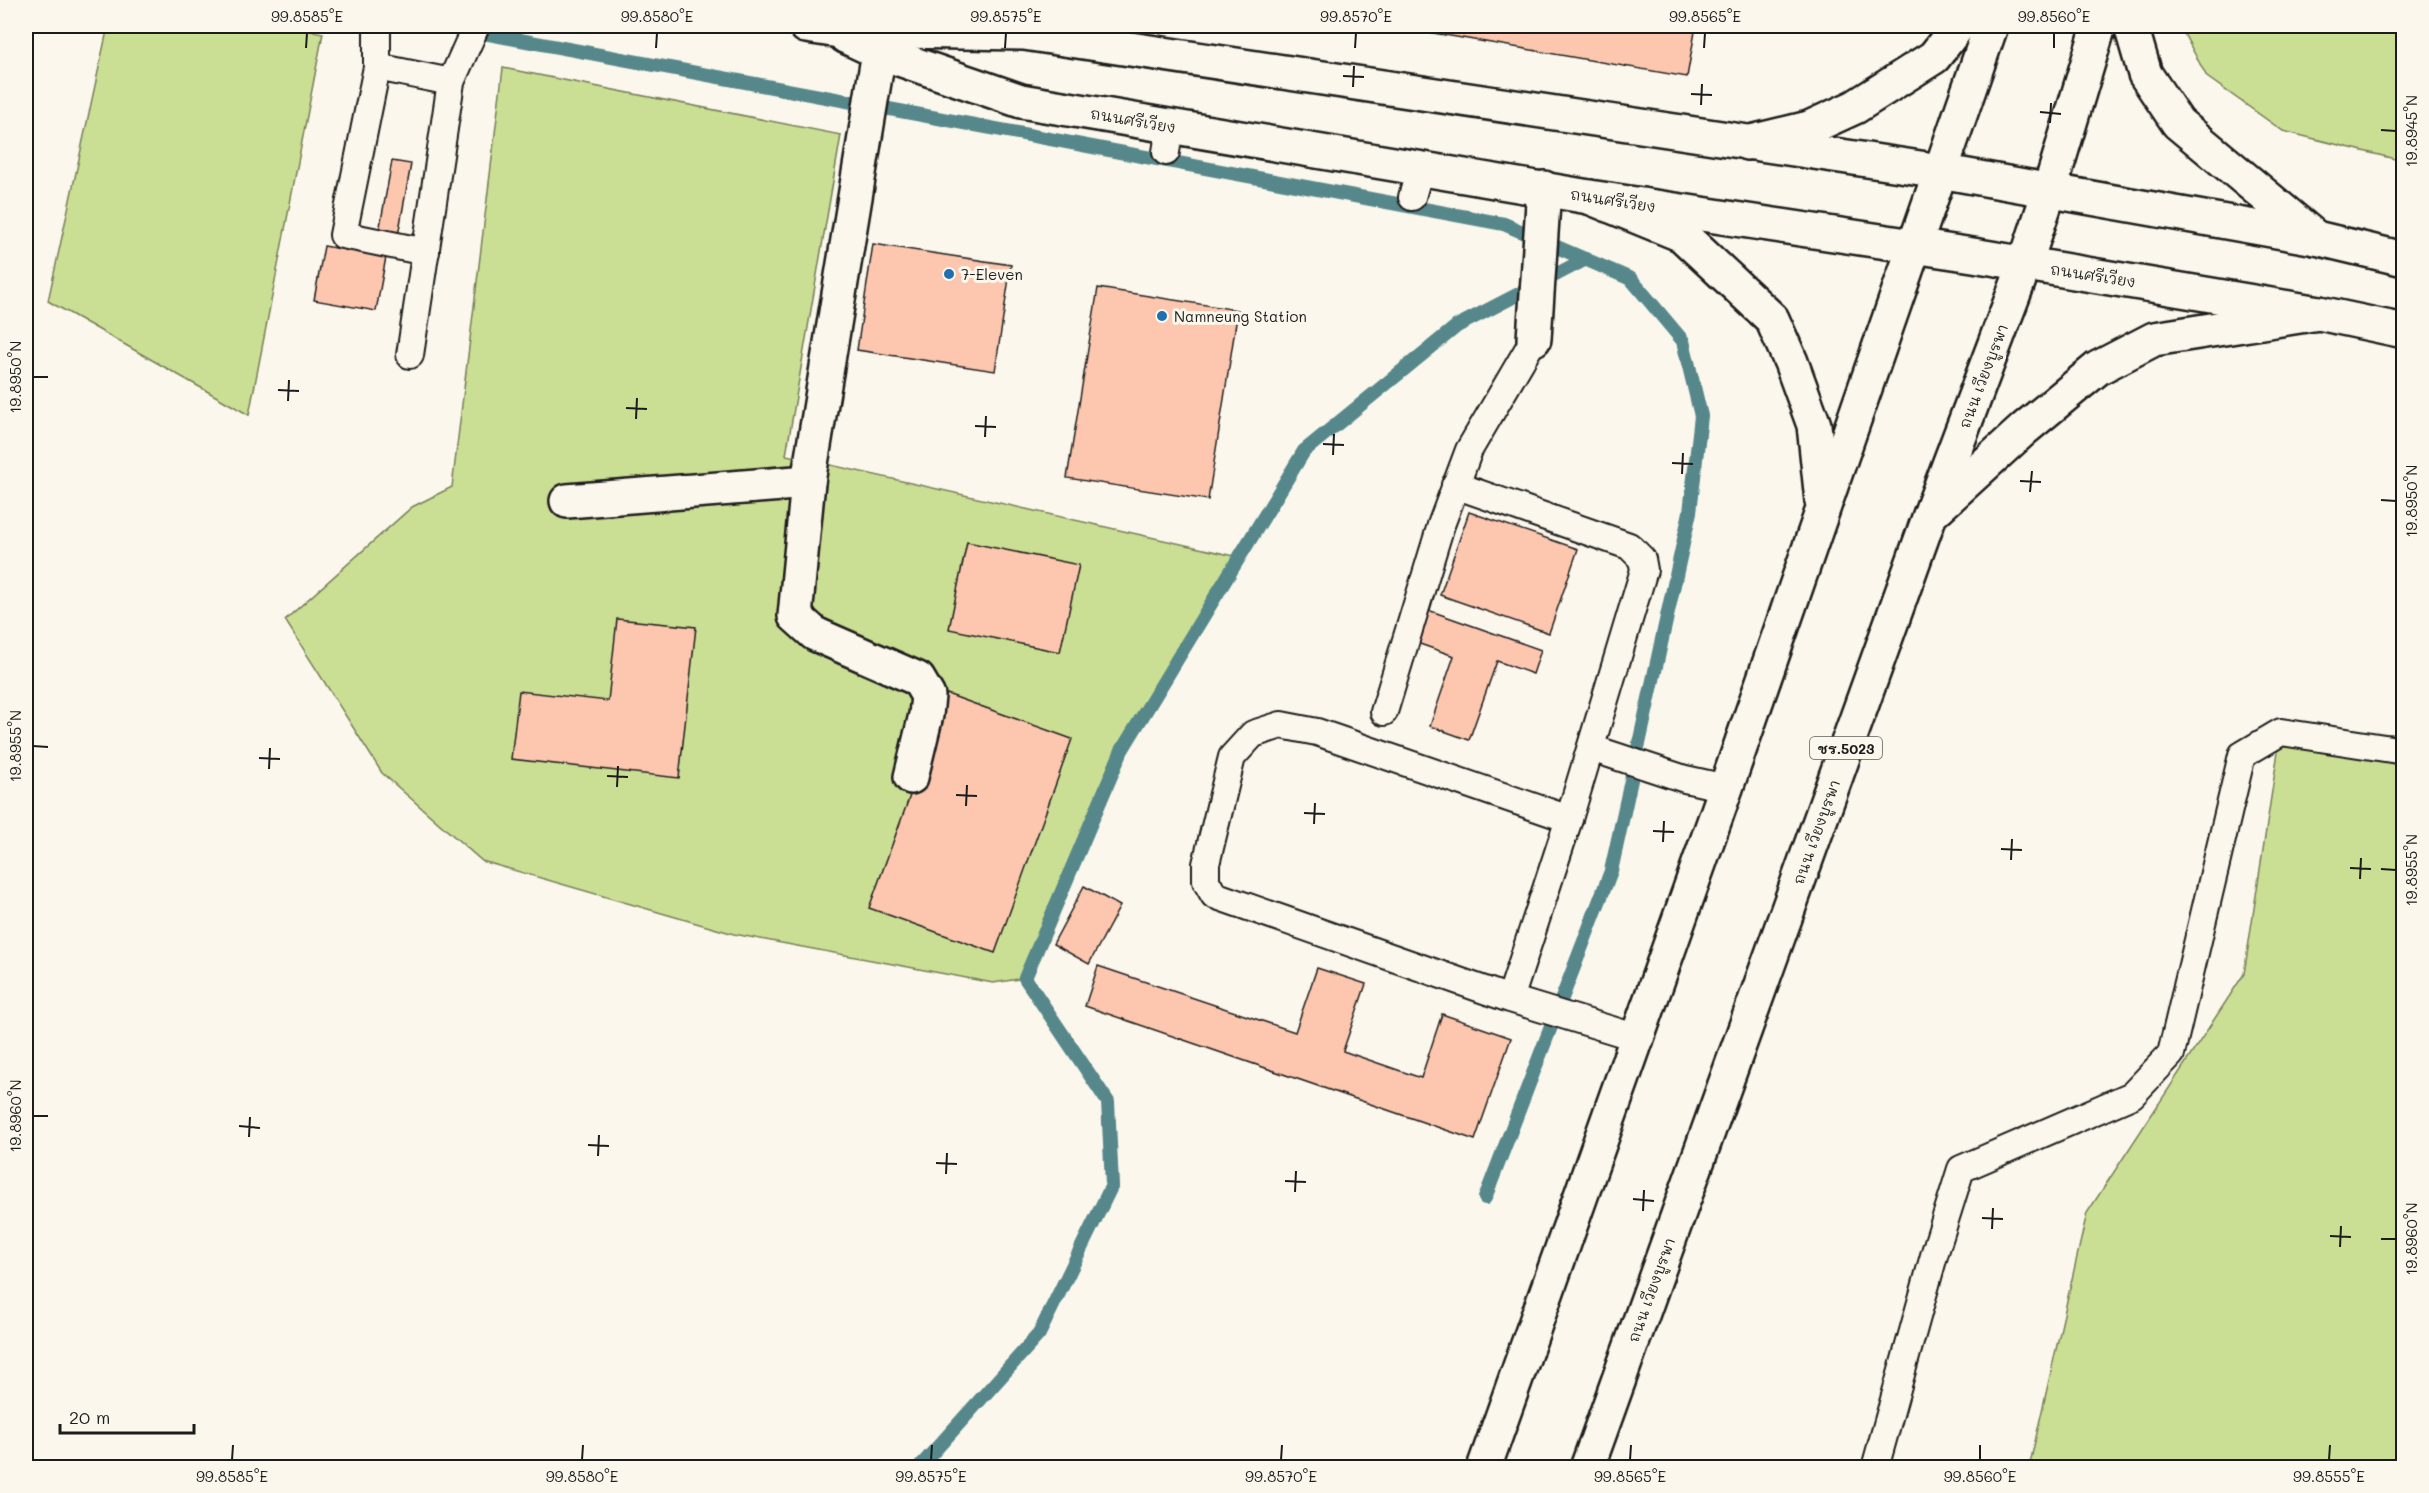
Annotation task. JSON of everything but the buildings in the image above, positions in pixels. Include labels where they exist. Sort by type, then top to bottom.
[{"type":"main road","points":[[1748,143],[1809,128],[1855,107],[1934,57],[1958,26]]},
{"type":"main road","points":[[1484,1467],[1635,1037],[1726,788],[1991,26]]},
{"type":"main road","name":"ถนน เวียงบูรพา","points":[[1587,1467],[1930,515],[2025,264],[2050,189],[2098,26]]},
{"type":"main road","points":[[2131,26],[2145,74],[2178,123],[2316,238]]},
{"type":"main road","name":"ถนนศรีเวียง","points":[[820,28],[1023,33],[2050,189],[2316,238],[2403,259]]},
{"type":"main road","name":"ถนนศรีเวียง","points":[[820,28],[879,52],[1021,101],[1168,140],[1416,183],[1544,188],[1589,197],[2025,264],[2319,313],[2403,331]]},
{"type":"main road","points":[[879,52],[808,482],[795,616],[815,634],[918,679],[928,696],[926,715],[911,777]]},
{"type":"main road","points":[[1534,339],[1544,188]]},
{"type":"main road","points":[[1589,197],[1682,235],[1772,319],[1791,362],[1814,425],[1823,509]]},
{"type":"main road","points":[[1930,515],[2024,429],[2098,368],[2154,339],[2319,313]]},
{"type":"main road","points":[[567,501],[808,482]]},
{"type":"lane","points":[[410,355],[456,72],[476,26]]},
{"type":"lane","points":[[426,252],[343,235],[377,45],[456,72]]},
{"type":"lane","points":[[1384,712],[1468,450],[1534,339]]},
{"type":"lane","points":[[1455,485],[1629,546],[1642,559],[1644,570],[1601,752],[1569,819],[1521,1002]]},
{"type":"lane","points":[[1569,819],[1317,732],[1281,725],[1253,734],[1232,757],[1206,864],[1206,881],[1214,895],[1521,1002],[1635,1037]]},
{"type":"lane","points":[[1875,1467],[1935,1252],[1961,1169],[2132,1095],[2172,1054],[2242,755],[2281,732],[2403,751]]},
{"type":"lane","points":[[1601,752],[1685,779],[1726,788]]},
{"type":"green space","points":[[108,26],[289,26],[323,33],[249,415],[48,301]]},
{"type":"green space","points":[[2180,26],[2403,26],[2403,161],[2283,131],[2207,77]]},
{"type":"green space","points":[[503,68],[841,135],[786,455],[1239,557],[1122,750],[1025,978],[993,983],[734,934],[482,861],[382,773],[285,620],[412,507],[452,487]]},
{"type":"green space","points":[[2281,732],[2403,734],[2403,1467],[2029,1468],[2087,1213],[2244,974]]},
{"type":"waterway","points":[[446,26],[1504,224],[1631,279],[1683,341],[1701,416],[1690,512],[1611,871],[1485,1198]]},
{"type":"waterway","points":[[919,1468],[1039,1334],[1112,1185],[1108,1102],[1025,978],[1122,750],[1304,451],[1457,326],[1586,259]]},
{"type":"place","name":"7-Eleven","points":[[949,274]]},
{"type":"place","name":"Namneung Station","points":[[1162,316]]}]
